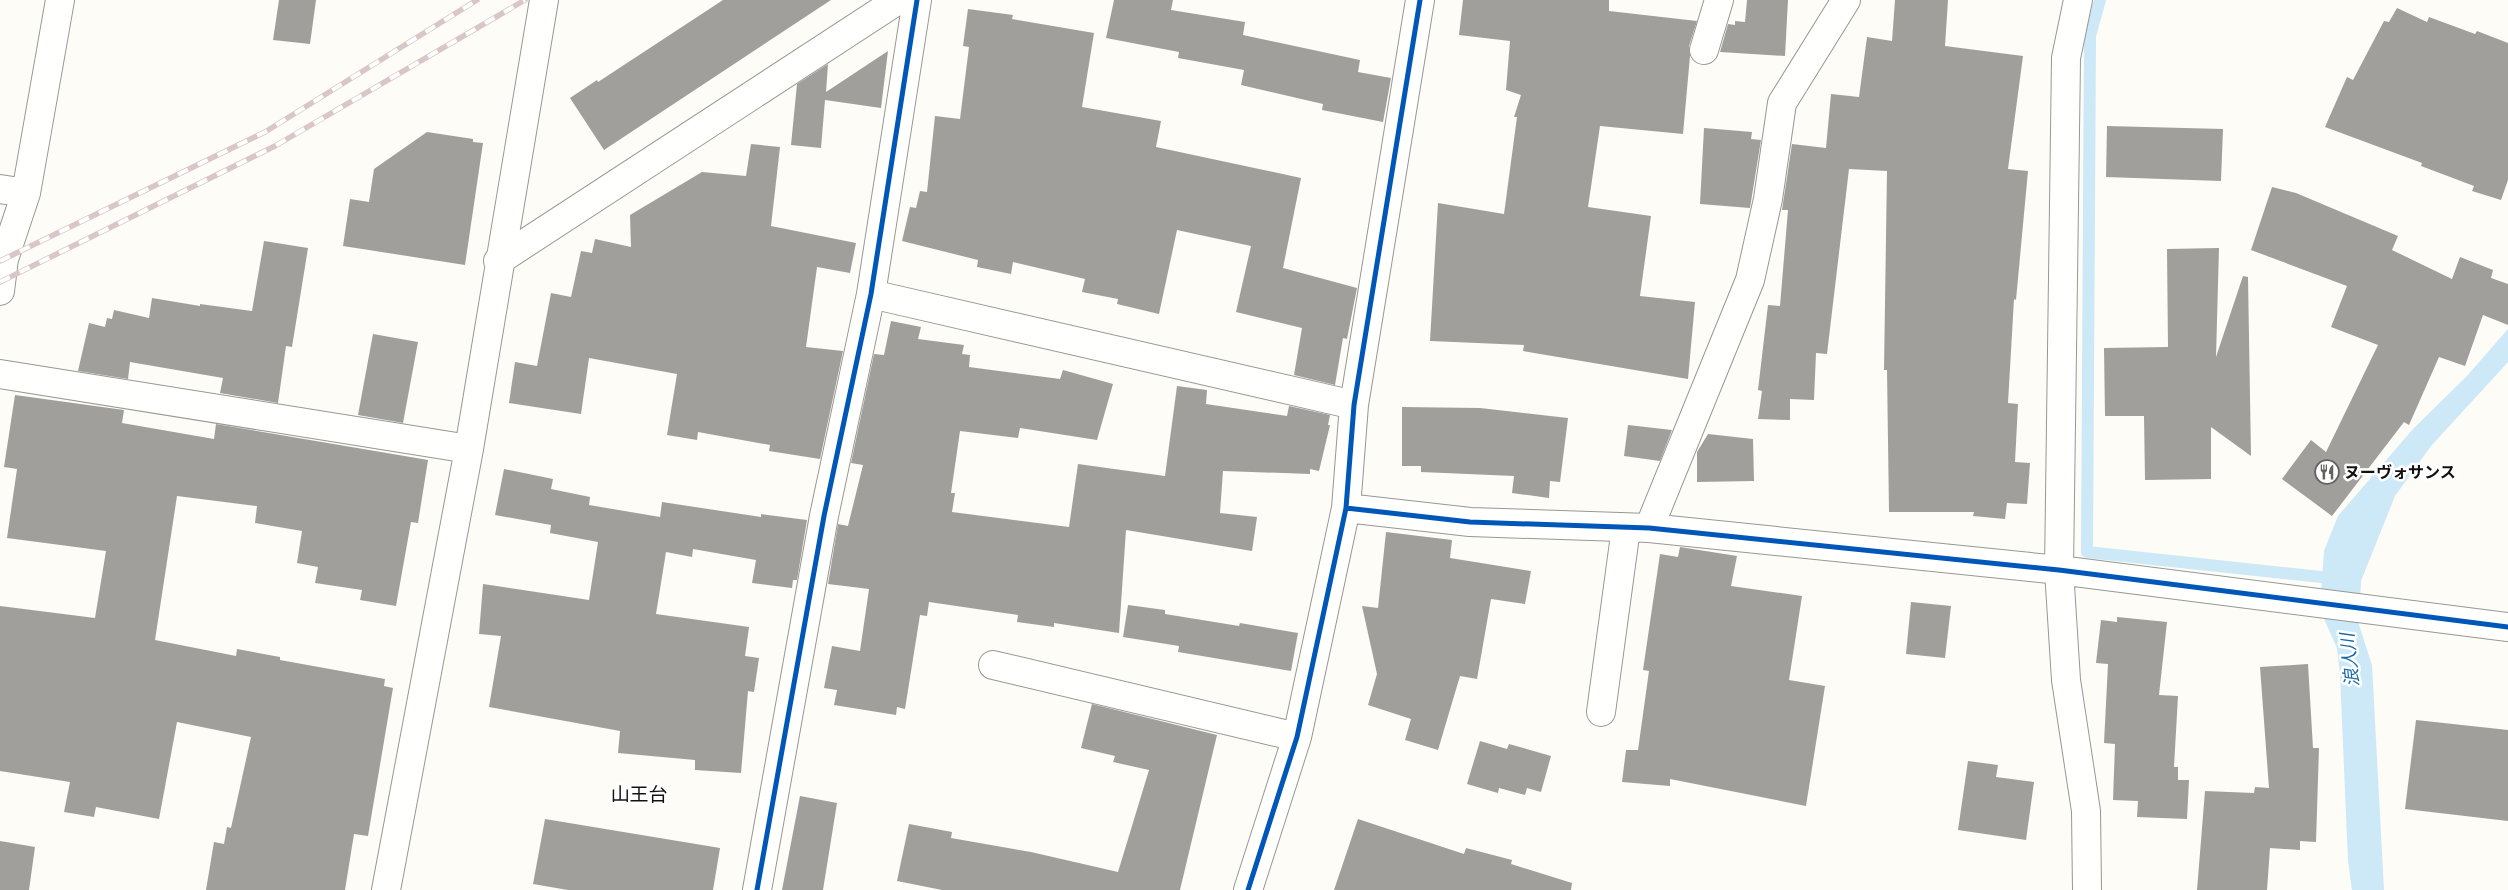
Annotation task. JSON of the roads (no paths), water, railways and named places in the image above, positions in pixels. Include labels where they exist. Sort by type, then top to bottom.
[{"type":"street","points":[[0,291],[13,191],[60,0]]},
{"type":"street","points":[[386,890],[469,449],[498,261],[544,0]]},
{"type":"street","points":[[498,261],[898,0]]},
{"type":"street","points":[[757,890],[824,516],[871,294],[917,0]]},
{"type":"street","points":[[1248,890],[1296,737],[1346,508],[1354,405],[1420,0]]},
{"type":"street","points":[[1704,50],[1719,0]]},
{"type":"street","points":[[1601,712],[1637,528],[1750,280],[1768,199],[1782,103],[1846,0]]},
{"type":"street","points":[[2078,0],[2066,58],[2059,570],[2066,680],[2086,811],[2087,890]]},
{"type":"street","points":[[871,294],[1354,405]]},
{"type":"street","points":[[0,374],[469,449]]},
{"type":"street","points":[[1346,508],[1470,522],[1568,524],[1637,528],[2059,570],[2508,627]]},
{"type":"street","points":[[993,665],[1296,737]]},
{"type":"water","name":"浪人川","points":[[2508,329],[2508,362],[2431,446],[2395,496],[2361,581],[2359,625],[2372,665],[2384,890],[2352,890],[2348,861],[2340,674],[2337,648],[2320,610],[2324,551],[2338,516],[2413,429],[2467,376]]},
{"type":"waterway","points":[[2100,0],[2090,36],[2087,552],[2340,579]]},
{"type":"railway","points":[[0,261],[265,132],[477,0]]},
{"type":"railway","points":[[0,282],[275,146],[525,0]]},
{"type":"place","name":"ヌーヴォサンス","points":[[2327,472]]},
{"type":"district","name":"山王台","points":[[639,794]]}]
